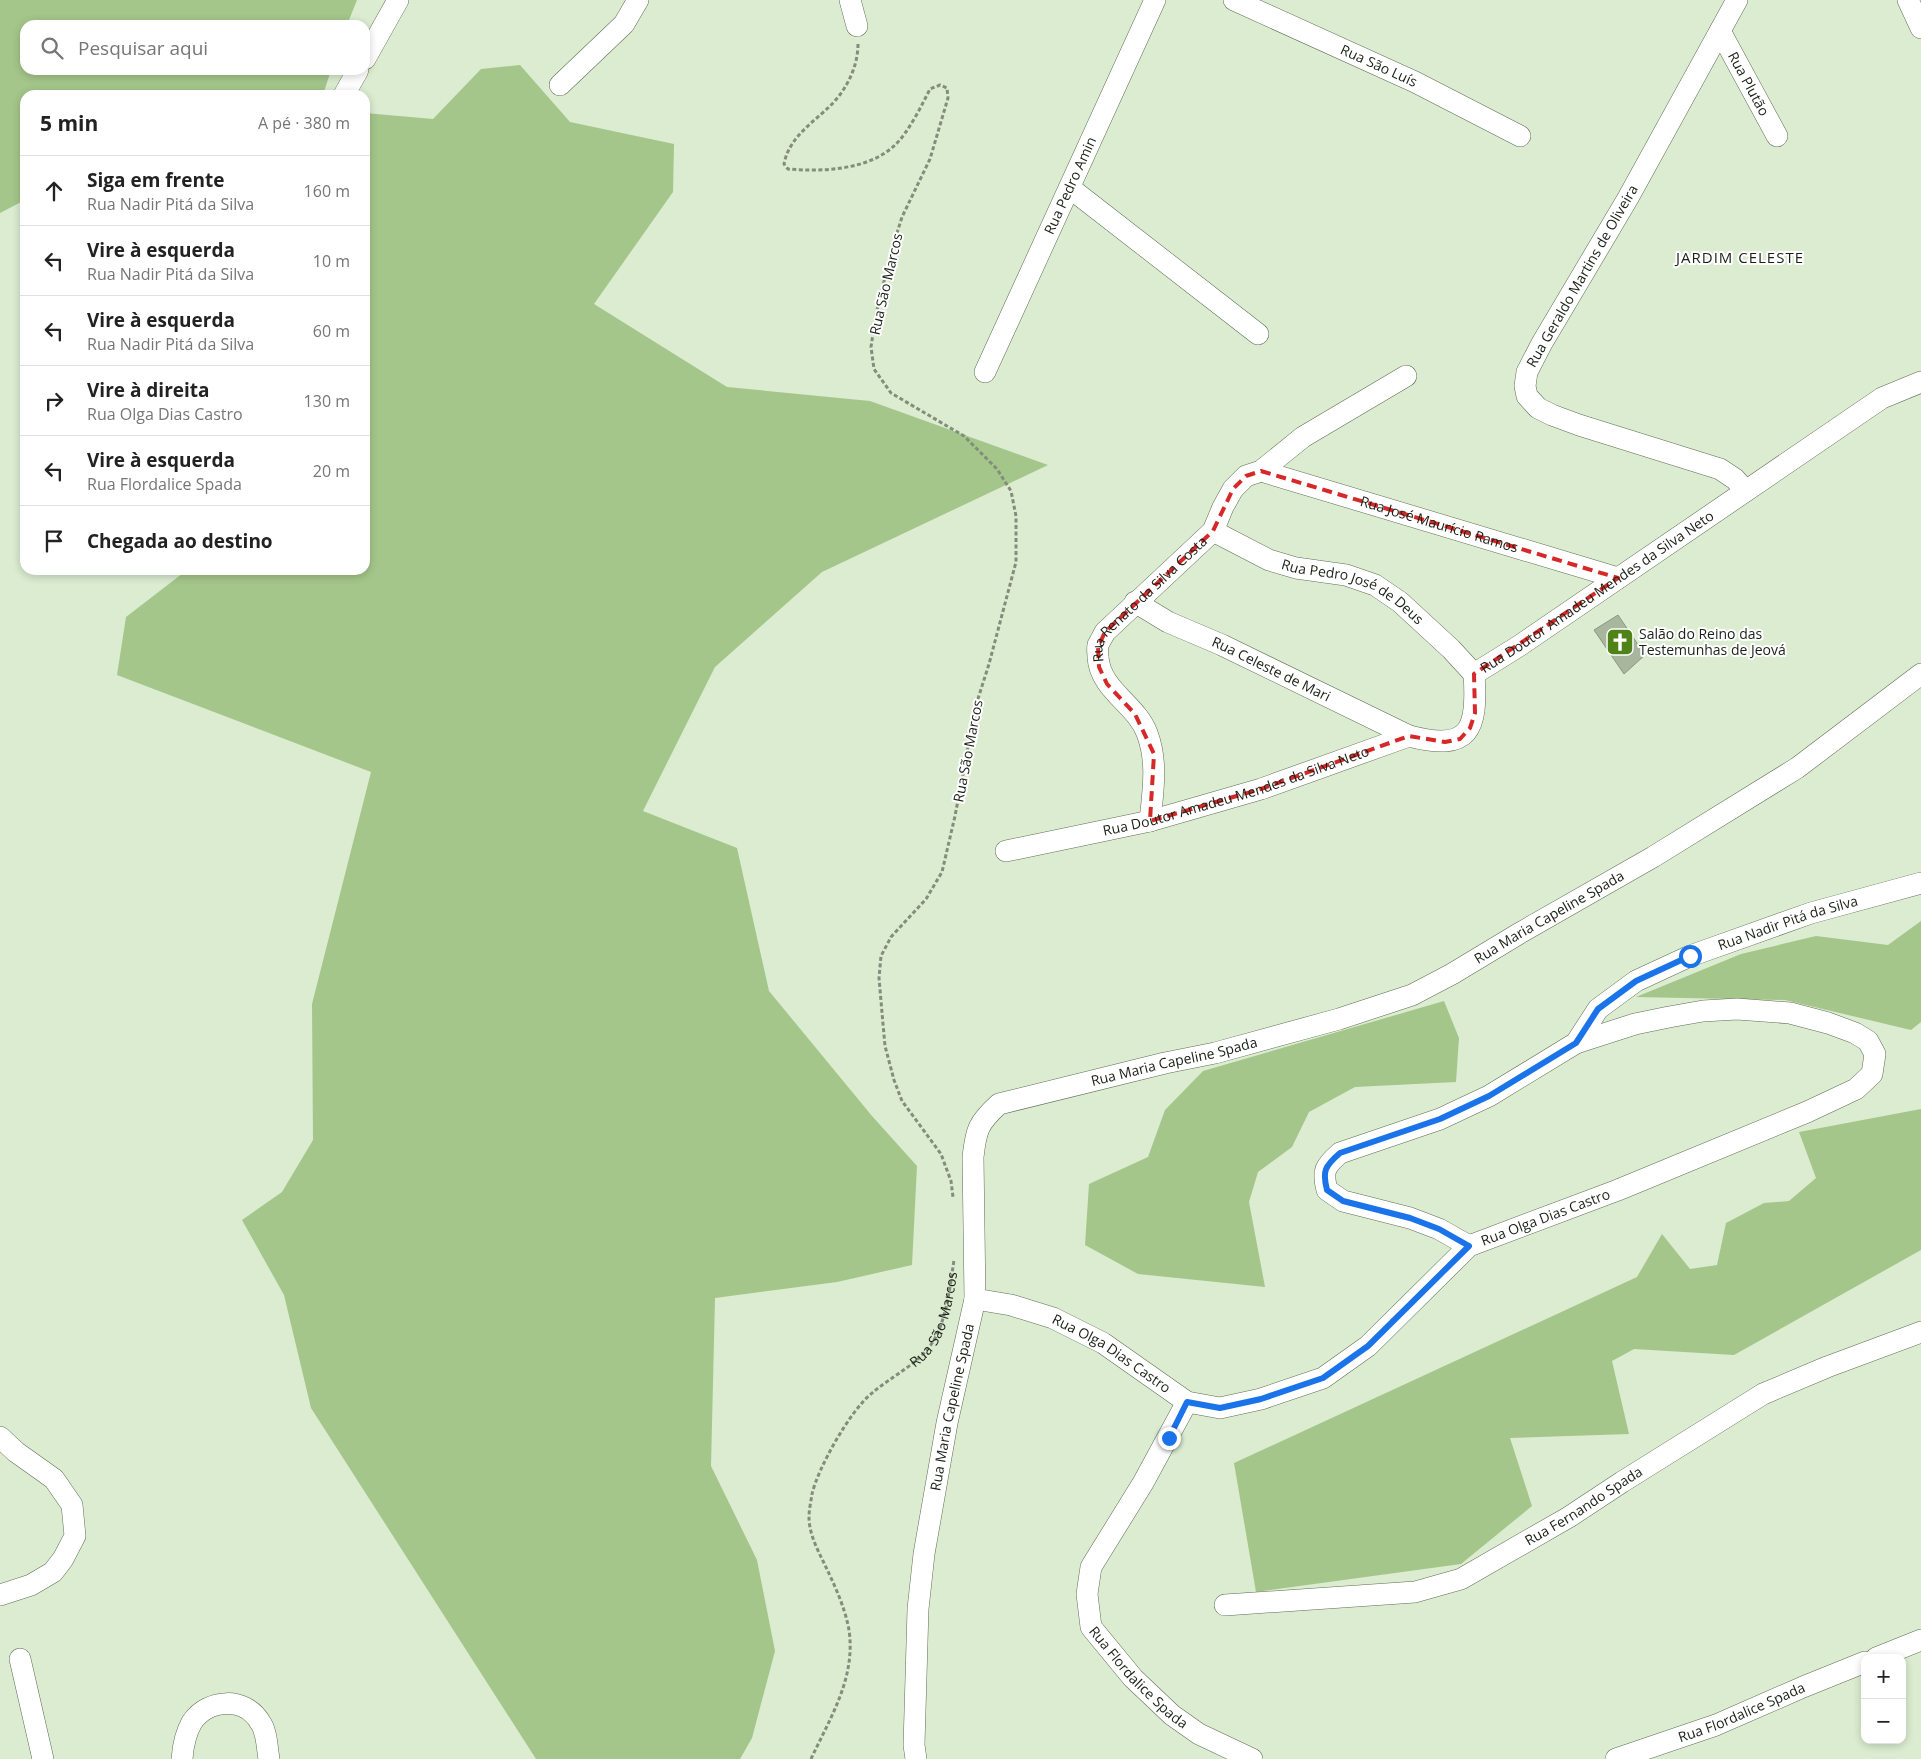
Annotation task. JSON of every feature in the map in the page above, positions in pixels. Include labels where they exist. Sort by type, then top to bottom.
[{"type":"street","points":[[370,49],[398,0]]},
{"type":"street","points":[[560,85],[624,24],[638,0]]},
{"type":"street","points":[[850,0],[857,26]]},
{"type":"street","name":"Rua Pedro Amin","points":[[985,372],[1155,0]]},
{"type":"street","name":"Rua São Luís","points":[[1234,0],[1415,82],[1520,136]]},
{"type":"street","name":"Rua Geraldo Martins de Oliveira","points":[[1737,0],[1628,198],[1542,343],[1527,372],[1525,386],[1527,396],[1538,408],[1552,415],[1720,469],[1735,479],[1745,490]]},
{"type":"street","points":[[1908,0],[1921,28]]},
{"type":"street","name":"Rua Plutão","points":[[1720,31],[1777,136]]},
{"type":"street","points":[[347,90],[355,75]]},
{"type":"street","points":[[1070,188],[1258,334]]},
{"type":"street","name":"Rua Renato da Silva Costa","points":[[1150,821],[1154,782],[1154,754],[1146,731],[1135,714],[1107,684],[1099,667],[1098,647],[1105,632],[1213,531],[1233,489],[1246,476],[1261,471],[1303,437],[1406,376]]},
{"type":"street","name":"Rua Doutor Amadeu Mendes da Silva Neto","points":[[1006,851],[1150,821],[1262,789],[1409,736],[1445,742],[1460,739],[1470,728],[1474,713],[1474,674],[1519,646],[1882,398],[1921,382]]},
{"type":"street","name":"Rua José Maurício Ramos","points":[[1261,471],[1618,578]]},
{"type":"street","name":"Rua Pedro José de Deus","points":[[1213,531],[1269,560],[1296,568],[1346,575],[1375,585],[1400,602],[1451,649],[1474,674]]},
{"type":"street","name":"Rua Celeste de Mari","points":[[1135,602],[1168,622],[1222,644],[1409,736]]},
{"type":"street","name":"Rua Maria Capeline Spada","points":[[916,1759],[914,1745],[918,1609],[924,1554],[947,1423],[975,1299],[973,1157],[975,1138],[980,1124],[999,1104],[1165,1063],[1215,1053],[1339,1020],[1412,995],[1452,974],[1490,950],[1653,857],[1797,768],[1921,674]]},
{"type":"street","name":"Rua Nadir Pitá da Silva","points":[[1469,1246],[1439,1229],[1410,1218],[1343,1201],[1327,1190],[1324,1176],[1328,1164],[1340,1153],[1440,1119],[1489,1096],[1576,1043],[1598,1009],[1636,981],[1690,956],[1812,913],[1921,883]]},
{"type":"street","name":"Rua Olga Dias Castro","points":[[975,1299],[1011,1305],[1053,1318],[1103,1343],[1187,1402],[1220,1408],[1261,1399],[1323,1378],[1368,1346],[1469,1246],[1618,1190],[1807,1112],[1856,1089],[1872,1074],[1875,1054],[1868,1040],[1855,1032],[1828,1023],[1790,1013],[1737,1009],[1704,1011],[1635,1024],[1576,1043]]},
{"type":"street","name":"Rua Fernando Spada","points":[[1225,1605],[1415,1592],[1462,1579],[1569,1518],[1622,1482],[1764,1394],[1827,1367],[1921,1332]]},
{"type":"street","name":"Rua Flordalice Spada","points":[[1187,1402],[1147,1475],[1091,1567],[1087,1594],[1091,1627],[1133,1678],[1172,1715],[1199,1734],[1252,1759]]},
{"type":"street","points":[[0,1437],[16,1452],[54,1479],[72,1505],[75,1536],[63,1559],[53,1572],[31,1585],[0,1595]]},
{"type":"street","points":[[1886,1654],[1921,1640]]},
{"type":"street","points":[[20,1659],[43,1759]]},
{"type":"street","name":"Rua Flordalice Spada","points":[[1616,1759],[1716,1726],[1861,1664]]},
{"type":"street","points":[[182,1759],[183,1741],[193,1721],[207,1709],[225,1703],[239,1704],[251,1710],[262,1723],[269,1759]]},
{"type":"path","name":"Rua São Marcos","points":[[857,26],[858,58],[848,82],[831,106],[807,126],[787,150],[784,164],[788,169],[825,170],[858,164],[876,158],[896,144],[930,89],[940,85],[947,88],[948,98],[930,159],[902,216],[892,249],[871,347],[874,369],[891,393],[964,436],[997,469],[1010,491],[1016,516],[1016,562],[976,705],[955,816],[942,872],[926,899],[891,936],[881,956],[879,978],[885,1046],[894,1080],[902,1102],[941,1154],[951,1181],[954,1206]]},
{"type":"path","name":"Rua São Marcos","points":[[811,1759],[834,1714],[844,1686],[849,1656],[849,1631],[840,1599],[813,1541],[809,1517],[813,1492],[824,1464],[846,1425],[869,1395],[923,1356],[934,1340],[943,1319],[955,1252]]},
{"type":"highlighted area","points":[[1261,471],[1618,578],[1474,674],[1475,713],[1470,728],[1460,739],[1445,742],[1409,736],[1261,789],[1150,821],[1154,754],[1135,714],[1107,684],[1099,667],[1098,647],[1105,632],[1213,531],[1233,489],[1246,476]]},
{"type":"green space","points":[[0,0],[357,0],[349,20],[20,20],[20,75],[329,75],[325,90],[20,90],[20,203],[0,213]]},
{"type":"green space","points":[[520,65],[570,122],[674,144],[673,192],[594,304],[727,387],[870,401],[1048,465],[822,572],[715,667],[643,811],[737,848],[769,991],[872,1116],[917,1166],[912,1265],[837,1282],[715,1298],[711,1466],[757,1560],[775,1651],[752,1738],[740,1759],[536,1759],[311,1408],[284,1295],[242,1220],[282,1192],[313,1140],[312,1004],[371,772],[117,675],[126,617],[181,575],[370,575],[370,113],[433,119],[481,69]]},
{"type":"green space","points":[[1921,921],[1921,1022],[1911,1030],[1785,1000],[1636,997],[1741,954],[1816,936],[1888,945]]},
{"type":"green space","points":[[1444,1001],[1459,1038],[1456,1082],[1355,1087],[1309,1112],[1292,1147],[1258,1172],[1249,1202],[1265,1287],[1138,1274],[1085,1245],[1089,1184],[1148,1157],[1165,1110],[1203,1071]]},
{"type":"green space","points":[[1921,1109],[1921,1250],[1734,1355],[1634,1349],[1612,1361],[1629,1434],[1510,1438],[1532,1506],[1461,1564],[1256,1592],[1234,1463],[1637,1277],[1662,1234],[1690,1269],[1717,1265],[1726,1223],[1764,1203],[1789,1201],[1816,1178],[1799,1132]]},
{"type":"building","name":"Salão do Reino das Testemunhas de Jeová","points":[[1618,615],[1645,655],[1624,674],[1594,630]]},
{"type":"place","name":"Salão do Reino das Testemunhas de Jeová","points":[[1620,642]]},
{"type":"district","name":"JARDIM CELESTE","points":[[1740,258]]},
{"type":"route","points":[[1169,1438],[1187,1402],[1220,1408],[1261,1399],[1323,1378],[1368,1346],[1469,1246],[1439,1229],[1410,1218],[1343,1201],[1327,1190],[1324,1176],[1328,1164],[1340,1153],[1440,1119],[1489,1096],[1576,1043],[1598,1009],[1636,981],[1690,956]]}]
